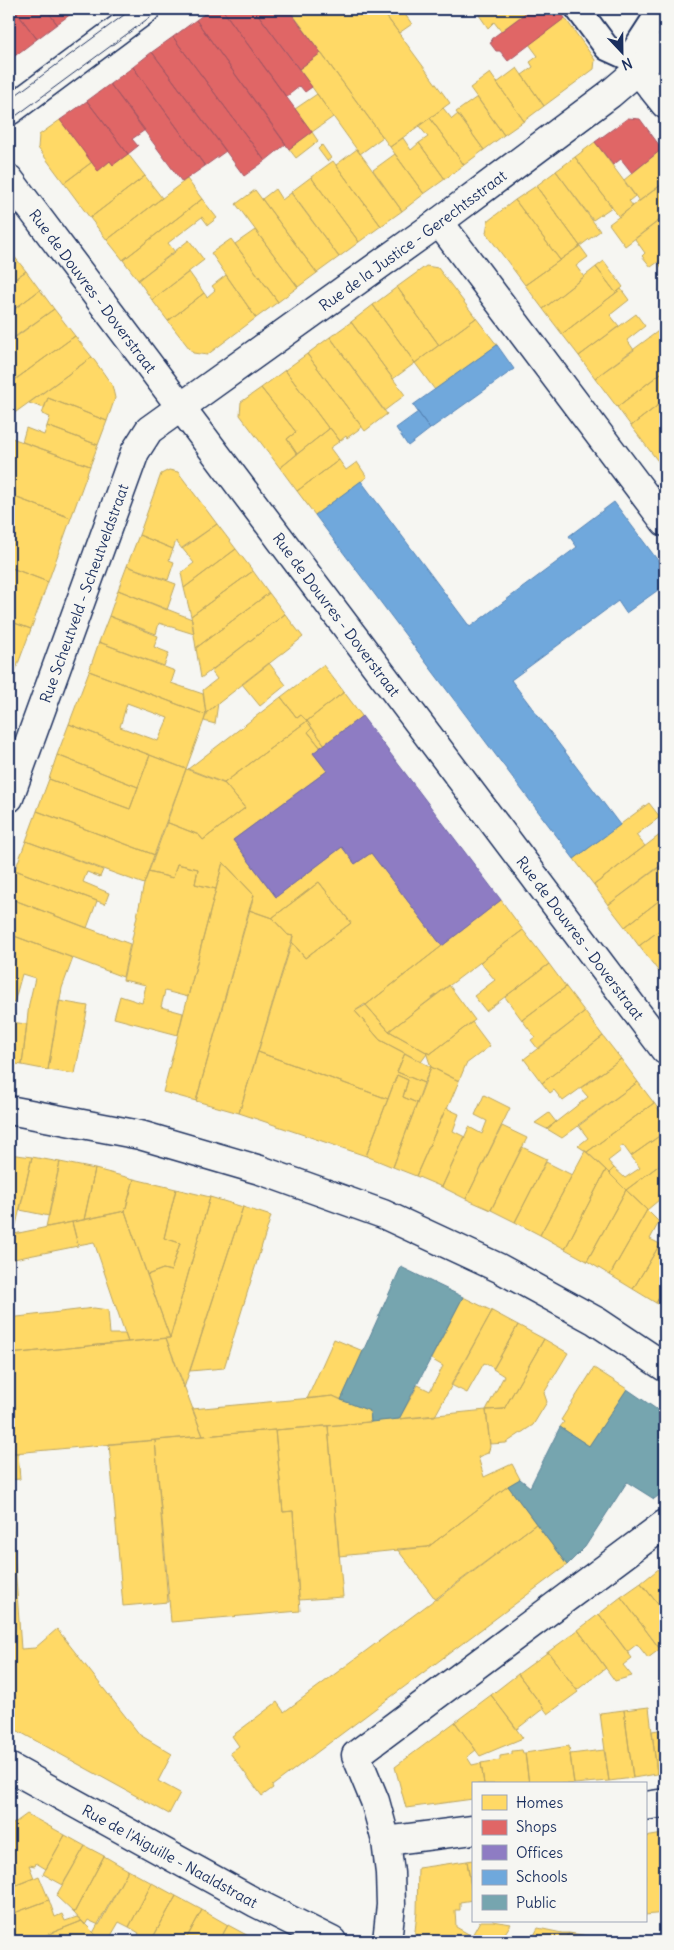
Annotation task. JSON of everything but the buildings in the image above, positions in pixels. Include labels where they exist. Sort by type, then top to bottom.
[{"type":"street","points":[[9,110],[146,9]]},
{"type":"street","points":[[578,9],[608,48],[629,58],[660,27]]},
{"type":"street","name":"Rue de la Justice - Gerechtsstraat","points":[[182,407],[439,222],[610,94],[638,70],[660,27]]},
{"type":"street","points":[[638,70],[665,104]]},
{"type":"street","name":"Rue de Douvres - Doverstraat","points":[[9,179],[665,1050]]},
{"type":"street","points":[[439,222],[665,522]]},
{"type":"street","name":"Rue Scheutveld - Scheutveldstraat","points":[[9,798],[135,452],[149,430],[182,407]]},
{"type":"street","points":[[9,1110],[140,1135],[260,1170],[383,1214],[507,1273],[596,1322],[665,1366]]},
{"type":"street","points":[[387,1941],[390,1873],[386,1841],[375,1801],[356,1755],[665,1524]]},
{"type":"street","name":"Rue de l'Aiguille - Naaldstraat","points":[[9,1767],[256,1903],[332,1941]]},
{"type":"street","points":[[646,1806],[665,1804]]},
{"type":"street","points":[[386,1841],[472,1830]]},
{"type":"tram line","points":[[9,100],[132,9]]},
{"type":"tram line","points":[[9,121],[161,9]]}]
